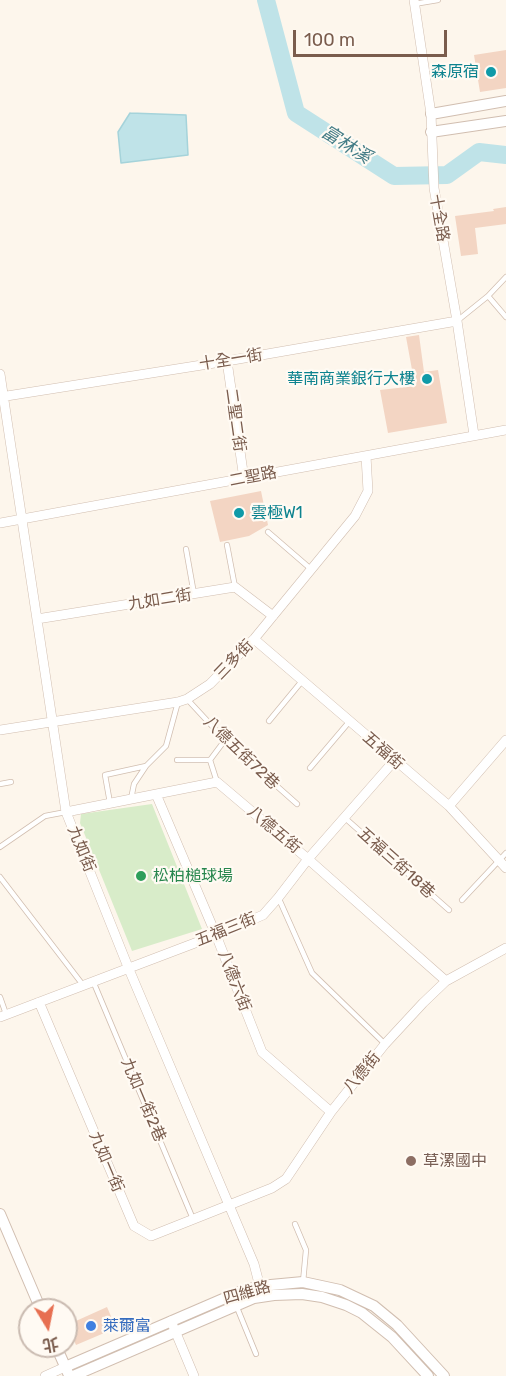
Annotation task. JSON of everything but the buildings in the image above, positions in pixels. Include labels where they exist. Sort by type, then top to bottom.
[{"type":"street","name":"十全路","points":[[414,2],[431,114],[434,188],[474,435]]},
{"type":"street","points":[[431,114],[506,102]]},
{"type":"street","points":[[431,132],[506,121]]},
{"type":"street","name":"十全一街","points":[[2,397],[457,321]]},
{"type":"street","name":"二聖二街","points":[[226,361],[244,479]]},
{"type":"street","name":"九如街","points":[[0,374],[66,812],[128,968],[254,1264],[261,1291]]},
{"type":"street","name":"二聖路","points":[[0,523],[506,430]]},
{"type":"street","name":"三多街","points":[[0,730],[183,701],[210,684],[254,639],[355,516],[368,491],[366,456]]},
{"type":"street","points":[[235,587],[273,616]]},
{"type":"street","name":"九如二街","points":[[37,619],[235,587]]},
{"type":"street","name":"五福街","points":[[254,639],[448,806],[504,860]]},
{"type":"street","points":[[448,806],[506,740]]},
{"type":"street","name":"五福三街","points":[[3,1016],[263,915],[308,858],[394,761]]},
{"type":"street","points":[[66,812],[217,782]]},
{"type":"street","name":"八德五街","points":[[217,782],[308,858],[446,981]]},
{"type":"street","name":"八德六街","points":[[156,794],[216,935],[262,1052],[331,1112]]},
{"type":"street","name":"八德街","points":[[229,1206],[272,1188],[285,1179],[331,1112],[385,1044],[446,981],[506,948]]},
{"type":"street","name":"九如一街","points":[[39,1002],[134,1226],[151,1236],[229,1206]]},
{"type":"street","points":[[0,1214],[36,1298]]},
{"type":"street","name":"四維路","points":[[173,1326],[236,1305],[261,1291],[303,1282],[340,1290],[374,1306],[397,1325],[444,1376]]},
{"type":"street","name":"四維路","points":[[69,1373],[173,1326],[239,1292],[261,1291],[322,1297],[346,1305],[378,1324],[428,1376]]},
{"type":"street","points":[[173,1326],[194,1376]]},
{"type":"street","points":[[45,1376],[69,1373],[62,1358]]},
{"type":"lane","points":[[414,2],[438,0]]},
{"type":"lane","points":[[457,321],[488,296],[506,277]]},
{"type":"lane","points":[[488,296],[506,317]]},
{"type":"lane","points":[[268,532],[312,570]]},
{"type":"lane","points":[[227,545],[235,587]]},
{"type":"lane","points":[[186,549],[194,594]]},
{"type":"lane","points":[[269,721],[302,681]]},
{"type":"lane","points":[[131,799],[134,784],[146,766],[166,746],[183,701]]},
{"type":"lane","name":"八德五街72巷","points":[[183,701],[297,804]]},
{"type":"lane","points":[[310,768],[349,722]]},
{"type":"lane","points":[[210,760],[225,740]]},
{"type":"lane","points":[[177,760],[210,760]]},
{"type":"lane","points":[[210,760],[217,782]]},
{"type":"lane","points":[[110,803],[105,775],[146,766]]},
{"type":"lane","points":[[0,784],[11,782]]},
{"type":"lane","points":[[0,847],[45,816],[66,812]]},
{"type":"lane","name":"五福三街18巷","points":[[344,817],[448,910]]},
{"type":"lane","points":[[462,900],[504,860]]},
{"type":"lane","points":[[0,877],[83,985]]},
{"type":"lane","points":[[278,898],[312,973],[385,1044]]},
{"type":"lane","name":"九如一街2巷","points":[[93,981],[193,1220]]},
{"type":"lane","points":[[0,997],[3,1016]]},
{"type":"lane","points":[[295,1224],[306,1250],[303,1282]]},
{"type":"lane","points":[[236,1305],[256,1354]]},
{"type":"green space","name":"松柏槌球場","points":[[152,804],[202,929],[132,951],[80,823],[81,814]]},
{"type":"water","points":[[130,113],[186,115],[188,155],[121,163],[118,132]]},
{"type":"waterway","name":"富林溪","points":[[266,0],[296,113],[394,176],[447,175],[479,152],[506,155]]},
{"type":"place","name":"森原宿","points":[[491,72]]},
{"type":"place","name":"華南商業銀行大樓","points":[[427,379]]},
{"type":"place","name":"雲極W1","points":[[239,513]]},
{"type":"place","name":"松柏槌球場","points":[[141,876]]},
{"type":"place","name":"草漯國中","points":[[411,1161]]},
{"type":"place","name":"萊爾富","points":[[91,1326]]}]
